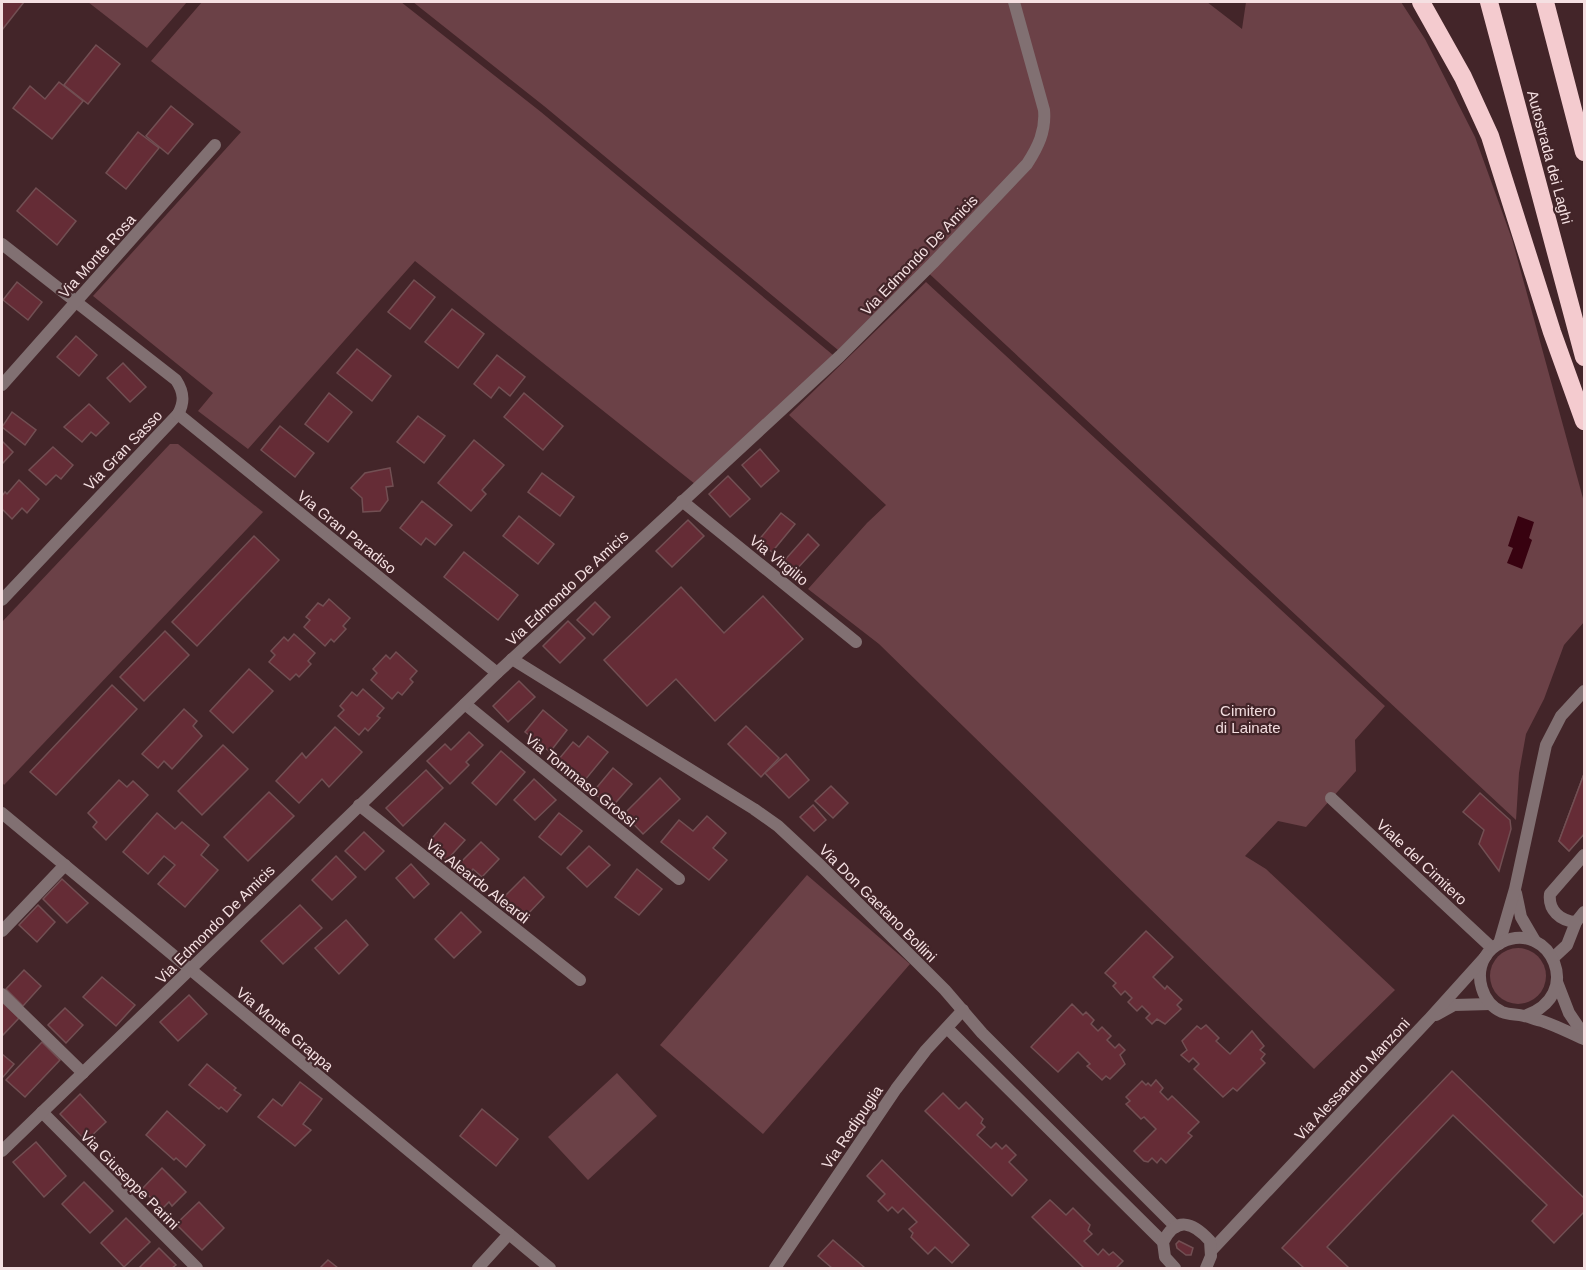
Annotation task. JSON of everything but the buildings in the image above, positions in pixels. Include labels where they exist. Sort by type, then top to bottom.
[{"type":"highway","points":[[1421,2],[1463,77],[1490,136],[1551,332],[1584,421]]},
{"type":"highway","name":"Autostrada dei Laghi","points":[[1490,2],[1584,357]]},
{"type":"highway","points":[[1547,5],[1584,152]]},
{"type":"street","name":"Via Edmondo De Amicis","points":[[2,1150],[497,673],[848,347],[933,263],[1032,157],[1037,150],[1045,124],[1044,111],[1014,2]]},
{"type":"street","name":"Via Monte Rosa","points":[[2,386],[215,145]]},
{"type":"street","name":"Via Gran Sasso","points":[[2,244],[176,380],[183,397],[183,406],[178,414],[2,600]]},
{"type":"street","name":"Via Gran Paradiso","points":[[178,414],[497,673]]},
{"type":"street","name":"Via Virgilio","points":[[682,501],[856,642]]},
{"type":"street","name":"Via Don Gaetano Bollini","points":[[512,659],[778,826],[829,874],[963,1010],[982,1034],[1176,1227]]},
{"type":"street","name":"Via Alessandro Manzoni","points":[[1211,1251],[1492,949],[1515,889],[1546,745],[1562,716],[1584,691]]},
{"type":"street","name":"Via Tommaso Grossi","points":[[465,704],[679,879]]},
{"type":"street","name":"Viale del Cimitero","points":[[1331,798],[1492,949]]},
{"type":"street","name":"Via Aleardo Aleardi","points":[[359,805],[580,980]]},
{"type":"street","name":"Via Monte Grappa","points":[[2,813],[550,1269]]},
{"type":"street","points":[[1580,917],[1567,921],[1550,906],[1550,894],[1584,855]]},
{"type":"street","points":[[2,931],[65,865]]},
{"type":"street","points":[[1515,889],[1521,917],[1535,941],[1553,958],[1557,970],[1554,994],[1546,1005],[1524,1016]]},
{"type":"street","points":[[1553,958],[1567,945],[1580,917]]},
{"type":"street","points":[[1535,941],[1509,939],[1492,949],[1481,965],[1479,979],[1483,992],[1490,1004],[1500,1011],[1557,1026],[1584,1037]]},
{"type":"street","points":[[1557,982],[1569,1013],[1584,1037]]},
{"type":"street","points":[[2,994],[83,1073]]},
{"type":"street","points":[[1430,1018],[1454,1005],[1490,1004]]},
{"type":"street","name":"Via Redipuglia","points":[[775,1269],[896,1089],[926,1050],[963,1010]]},
{"type":"street","points":[[947,1028],[1163,1242]]},
{"type":"street","name":"Via Giuseppe Parini","points":[[42,1113],[197,1269]]},
{"type":"street","name":"Via Alessandro Manzoni","points":[[1205,1236],[1238,1221]]},
{"type":"street","points":[[1175,1269],[1165,1257],[1163,1242],[1176,1227],[1185,1224],[1194,1226],[1210,1241],[1211,1251],[1206,1269]]},
{"type":"street","points":[[478,1269],[509,1234]]},
{"type":"green space","points":[[88,2],[187,2],[147,48]]},
{"type":"green space","points":[[202,2],[401,2],[541,112],[833,355],[695,484],[415,261],[248,449],[198,411],[213,393],[93,296],[241,132],[151,61]]},
{"type":"green space","points":[[413,2],[1207,2],[1242,29],[1246,2],[1401,2],[1425,39],[1475,137],[1512,239],[1584,502],[1584,622],[1564,645],[1544,699],[1526,734],[1519,773],[1516,820],[922,267],[838,350],[544,106]]},
{"type":"green space","name":"Cimitero di Lainate","points":[[926,282],[1385,706],[1355,740],[1356,771],[1306,827],[1278,821],[1245,856],[1266,869],[1395,990],[1314,1069],[879,644],[808,589],[886,505],[789,415]]},
{"type":"green space","points":[[170,444],[178,444],[263,512],[4,785],[2,782],[2,622]]},
{"type":"green space","points":[[807,875],[910,964],[763,1134],[660,1045]]},
{"type":"green space","points":[[1512,948],[1524,948],[1538,956],[1546,970],[1544,987],[1538,996],[1524,1004],[1512,1004],[1495,992],[1490,982],[1490,970],[1502,953]]},
{"type":"green space","points":[[617,1073],[657,1116],[588,1180],[548,1137]]},
{"type":"shaded area","points":[[1518,516],[1534,522],[1529,538],[1532,540],[1522,569],[1507,563],[1513,548],[1508,546]]}]
